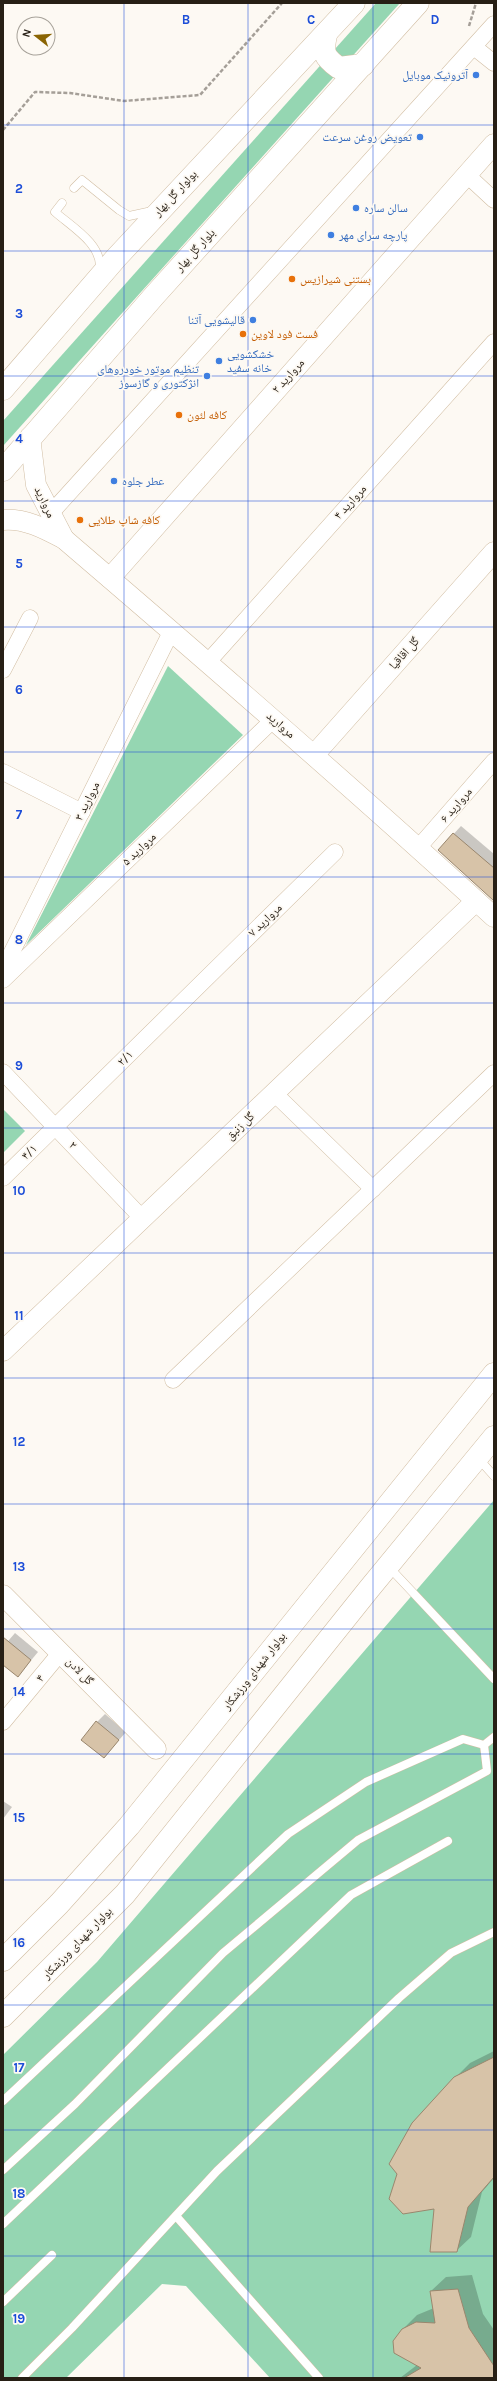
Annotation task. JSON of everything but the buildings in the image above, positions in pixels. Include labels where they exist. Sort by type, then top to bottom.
[{"type":"main road","name":"بولوار گل بهار","points":[[3,389],[99,277],[159,210],[354,3]]},
{"type":"main road","points":[[326,34],[323,47],[328,60],[339,68],[363,65],[418,3]]},
{"type":"main road","name":"بلوار گل بهار","points":[[30,437],[154,296],[363,65]]},
{"type":"main road","points":[[3,470],[30,437]]},
{"type":"main road","name":"بولوار شهدای ورزشکار","points":[[3,1960],[60,1904],[129,1826],[494,1374]]},
{"type":"main road","name":"بولوار شهدای ورزشکار","points":[[3,2016],[130,1888],[387,1566],[494,1437]]},
{"type":"street","points":[[50,514],[494,24]]},
{"type":"street","points":[[474,47],[494,64]]},
{"type":"street","name":"مروارید ۲","points":[[110,578],[494,144]]},
{"type":"street","points":[[467,175],[494,200]]},
{"type":"street","name":"مروارید ۴","points":[[207,663],[494,342]]},
{"type":"street","name":"مروارید","points":[[30,437],[36,485],[64,539]]},
{"type":"street","name":"مروارید","points":[[3,520],[11,519],[38,525],[64,539],[274,719],[494,917]]},
{"type":"street","name":"گل اقاقیا","points":[[314,755],[494,552]]},
{"type":"street","points":[[3,670],[30,618]]},
{"type":"street","name":"مروارید ۳","points":[[3,970],[171,632]]},
{"type":"street","name":"مروارید ۵","points":[[3,980],[274,719]]},
{"type":"street","name":"مروارید ۶","points":[[418,848],[494,761]]},
{"type":"street","points":[[3,772],[82,812]]},
{"type":"street","name":"مروارید ۷","points":[[195,989],[335,852]]},
{"type":"street","name":"گل زنبق","points":[[3,1351],[476,900]]},
{"type":"street","name":"۲/۱","points":[[55,1127],[195,989]]},
{"type":"street","name":"۲","points":[[3,1072],[142,1218]]},
{"type":"street","points":[[173,1380],[494,1073]]},
{"type":"street","points":[[274,1093],[373,1189]]},
{"type":"street","name":"۴/۱","points":[[3,1178],[55,1127]]},
{"type":"street","name":"گل لادن","points":[[3,1595],[156,1749]]},
{"type":"street","name":"۴","points":[[3,1722],[61,1652]]},
{"type":"lane","points":[[74,188],[82,180],[119,210],[129,216],[159,210]]},
{"type":"lane","points":[[62,203],[55,212],[90,242],[97,252],[100,262],[99,277]]},
{"type":"lane","points":[[477,1457],[494,1476]]},
{"type":"lane","points":[[387,1566],[494,1679]]},
{"type":"lane","points":[[484,1745],[494,1737]]},
{"type":"lane","points":[[3,2101],[288,1834],[366,1782],[463,1738],[484,1745]]},
{"type":"lane","points":[[3,2170],[75,2104],[223,1953],[352,1846],[487,1771],[484,1745]]},
{"type":"lane","points":[[3,2224],[350,1895],[448,1841]]},
{"type":"lane","points":[[22,2378],[72,2328],[217,2171],[399,1998],[451,1953],[494,1932]]},
{"type":"lane","points":[[176,2216],[319,2378]]},
{"type":"lane","points":[[3,2302],[52,2255]]},
{"type":"path","points":[[3,130],[35,92],[70,93],[124,101],[200,95],[282,3]]},
{"type":"green space","points":[[376,3],[400,3],[3,446],[3,421]]},
{"type":"green space","points":[[168,666],[243,735],[26,945]]},
{"type":"green space","points":[[3,1109],[25,1131],[3,1153]]},
{"type":"green space","points":[[494,1500],[494,2378],[270,2378],[186,2286],[162,2284],[66,2378],[3,2378],[3,2055],[97,1962]]},
{"type":"place","name":"آترونیک موبایل","points":[[476,75]]},
{"type":"place","name":"تعویض روغن سرعت","points":[[420,137]]},
{"type":"place","name":"سالن ساره","points":[[356,208]]},
{"type":"place","name":"پارچه سرای مهر","points":[[331,235]]},
{"type":"place","name":"بستنی شیرازیس","points":[[292,279]]},
{"type":"place","name":"قالیشویی آتنا","points":[[253,320]]},
{"type":"place","name":"فست فود لاوین","points":[[243,334]]},
{"type":"place","name":"خشکشویی خانه سفید","points":[[219,361]]},
{"type":"place","name":"تنظیم موتور خودروهای انژکتوری و گازسوز","points":[[207,376]]},
{"type":"place","name":"کافه لئون","points":[[179,415]]},
{"type":"place","name":"عطر جلوه","points":[[114,481]]},
{"type":"place","name":"کافه شاپ طلایی","points":[[80,520]]}]
